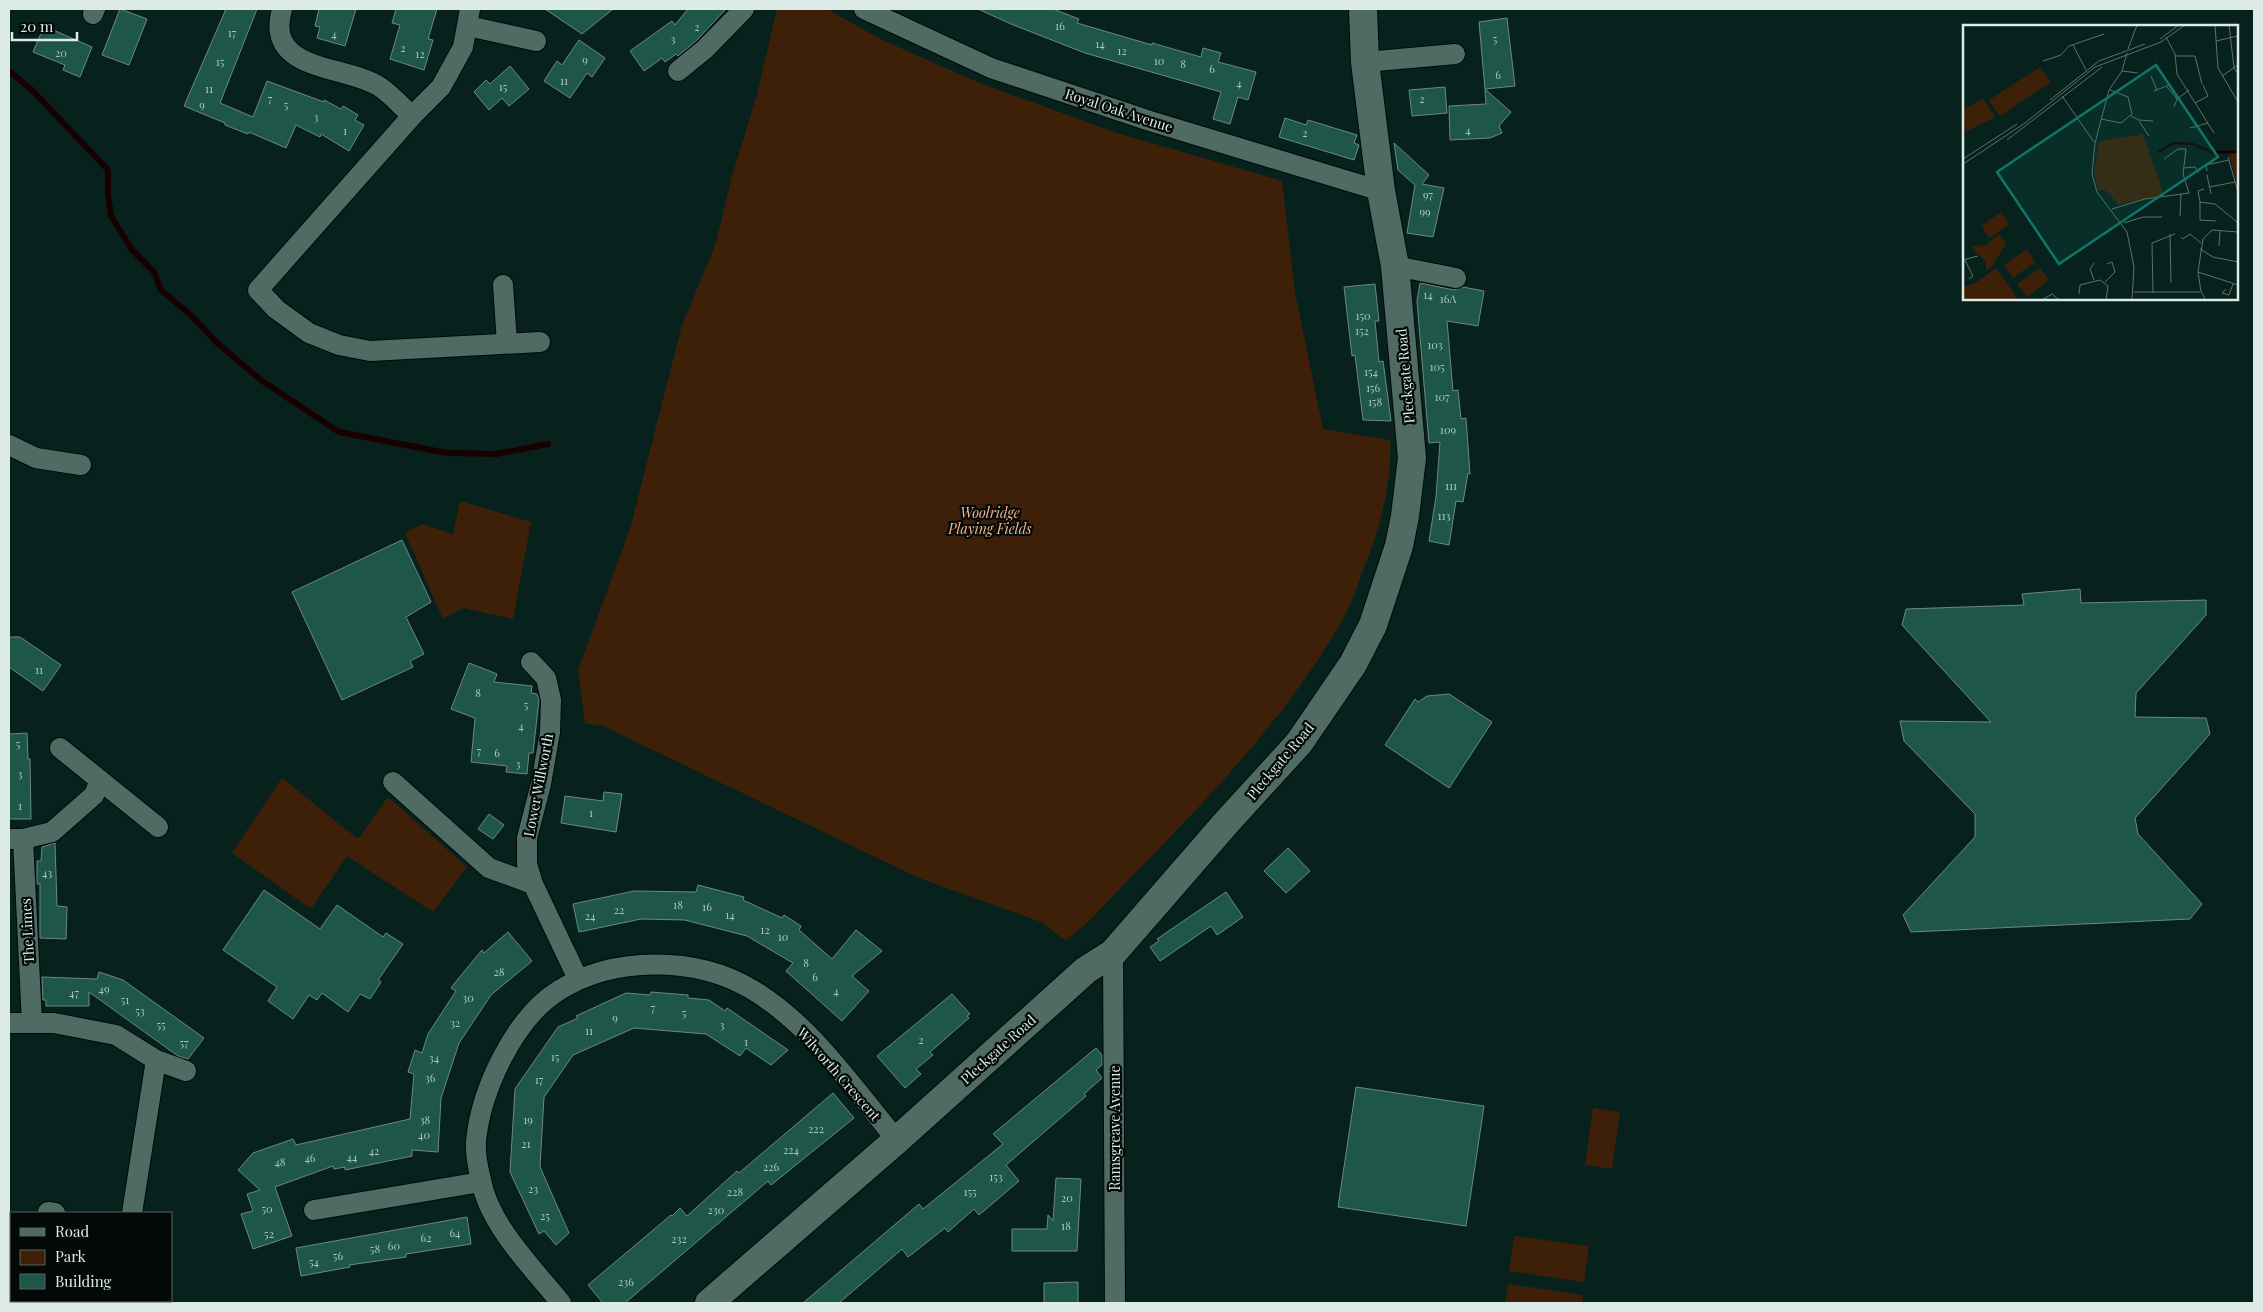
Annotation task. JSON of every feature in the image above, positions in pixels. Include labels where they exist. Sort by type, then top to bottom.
[{"type":"main road","name":"Pleckgate Road","points":[[710,1303],[897,1140],[1086,970],[1113,954],[1226,823],[1299,743],[1353,664],[1373,625],[1399,546],[1405,516],[1412,458],[1394,266],[1381,191],[1365,62],[1363,9]]},
{"type":"street","points":[[282,9],[280,16],[280,39],[292,54],[311,65],[348,73],[380,87],[412,116]]},
{"type":"street","points":[[678,71],[705,49],[744,9]]},
{"type":"street","name":"Royal Oak Avenue","points":[[864,9],[991,68],[1150,121],[1381,191]]},
{"type":"street","points":[[536,41],[469,17],[463,47],[445,81],[258,290],[276,309],[308,333],[339,345],[370,351],[540,342]]},
{"type":"street","points":[[1365,62],[1455,54]]},
{"type":"street","points":[[1394,266],[1456,278]]},
{"type":"street","points":[[503,285],[507,343]]},
{"type":"street","points":[[9,446],[36,458],[81,465]]},
{"type":"street","name":"Lower Willworth","points":[[531,662],[546,678],[551,700],[550,732],[541,784],[527,838],[526,864],[533,884],[578,980]]},
{"type":"street","points":[[60,748],[158,827]]},
{"type":"street","name":"The Limes","points":[[32,1023],[16,839],[52,832],[94,795],[100,780]]},
{"type":"street","points":[[393,782],[489,868],[533,884]]},
{"type":"street","name":"Ramsgreave Avenue","points":[[1113,954],[1115,1303]]},
{"type":"street","name":"Wilworth Crescent","points":[[560,1303],[502,1229],[486,1198],[481,1182],[476,1142],[486,1096],[498,1064],[518,1032],[534,1012],[556,992],[578,980],[623,967],[681,965],[718,973],[752,989],[810,1036],[897,1140]]},
{"type":"street","points":[[9,1024],[54,1023],[116,1035],[156,1060],[186,1071]]},
{"type":"street","points":[[132,1212],[156,1060]]},
{"type":"street","points":[[314,1210],[481,1182]]},
{"type":"green space","name":"Woolridge Playing Fields","points":[[777,9],[827,9],[882,40],[982,84],[1117,133],[1282,181],[1295,292],[1323,429],[1390,440],[1387,488],[1376,535],[1350,606],[1322,654],[1293,696],[1228,775],[1088,922],[1066,941],[1041,922],[919,878],[603,726],[585,723],[578,670],[630,529],[682,325],[715,246],[732,176],[756,98]]},
{"type":"green space","points":[[460,501],[531,522],[513,619],[463,608],[443,619],[405,533],[422,524],[453,534]]},
{"type":"green space","points":[[282,778],[358,839],[388,797],[467,867],[433,912],[347,856],[311,909],[232,853]]},
{"type":"green space","points":[[1593,1108],[1620,1112],[1612,1169],[1585,1165]]},
{"type":"green space","points":[[1514,1236],[1589,1246],[1584,1282],[1509,1271]]},
{"type":"green space","points":[[1508,1284],[1583,1295],[1582,1303],[1505,1303]]},
{"type":"building","points":[[120,9],[147,19],[129,65],[102,55]]},
{"type":"building","points":[[226,9],[257,9],[220,103],[253,117],[267,81],[324,102],[324,100],[341,109],[343,106],[358,115],[355,120],[364,125],[349,151],[321,134],[320,137],[296,125],[286,148],[249,132],[248,134],[225,125],[225,123],[184,106]]},
{"type":"building","points":[[319,9],[356,9],[345,46],[317,38],[320,27],[315,26]]},
{"type":"building","points":[[396,9],[437,9],[428,39],[433,40],[424,70],[390,59],[400,25],[392,23]]},
{"type":"building","points":[[545,9],[613,9],[582,34]]},
{"type":"building","points":[[688,9],[726,9],[697,40],[678,56],[676,54],[665,62],[662,58],[644,71],[630,51],[672,21],[675,25]]},
{"type":"building","points":[[978,9],[1053,9],[1079,19],[1077,23],[1152,45],[1152,43],[1201,57],[1203,48],[1221,53],[1218,62],[1256,72],[1248,100],[1238,97],[1230,124],[1213,119],[1221,92],[1085,53]]},
{"type":"building","points":[[1507,18],[1515,86],[1485,89],[1479,22]]},
{"type":"building","points":[[44,26],[92,47],[80,77],[63,70],[65,65],[33,52]]},
{"type":"building","points":[[579,40],[605,58],[592,77],[587,73],[570,98],[544,81],[557,61],[562,65]]},
{"type":"building","points":[[510,66],[529,89],[509,106],[502,98],[489,110],[474,92],[486,80],[490,84]]},
{"type":"building","points":[[1445,87],[1447,113],[1412,116],[1409,90]]},
{"type":"building","points":[[1485,89],[1511,112],[1499,126],[1502,133],[1490,138],[1450,140],[1449,106],[1486,104]]},
{"type":"building","points":[[1285,118],[1306,125],[1308,120],[1357,135],[1354,143],[1359,145],[1354,160],[1279,137]]},
{"type":"building","points":[[1394,143],[1429,175],[1422,184],[1444,188],[1433,237],[1407,233],[1415,185],[1398,170]]},
{"type":"building","points":[[1420,283],[1454,290],[1463,287],[1484,291],[1478,326],[1447,321],[1453,391],[1458,390],[1461,419],[1466,418],[1470,474],[1468,473],[1463,502],[1456,501],[1449,545],[1429,541],[1436,497],[1440,442],[1429,443],[1417,301]]},
{"type":"building","points":[[1375,284],[1379,321],[1375,321],[1379,362],[1383,361],[1391,421],[1363,420],[1355,355],[1352,356],[1344,287]]},
{"type":"building","points":[[402,540],[431,602],[406,617],[424,654],[410,661],[413,667],[342,700],[292,592]]},
{"type":"building","points":[[2080,589],[2081,603],[2206,600],[2206,615],[2136,693],[2135,717],[2206,718],[2210,734],[2135,818],[2138,834],[2202,904],[2190,919],[1911,932],[1903,915],[1975,837],[1975,814],[1904,741],[1900,721],[1991,722],[1902,625],[1906,609],[2024,605],[2022,594]]},
{"type":"building","points":[[9,637],[20,637],[61,665],[43,691],[9,667]]},
{"type":"building","points":[[469,663],[497,674],[494,682],[532,686],[531,693],[537,694],[539,700],[533,753],[529,753],[527,774],[506,772],[507,766],[471,762],[475,718],[451,709]]},
{"type":"building","points":[[1449,694],[1492,722],[1449,788],[1385,745],[1415,699],[1418,702],[1427,696]]},
{"type":"building","points":[[27,733],[28,759],[30,759],[31,819],[9,819],[9,734]]},
{"type":"building","points":[[604,792],[622,794],[616,832],[561,823],[565,796],[603,801]]},
{"type":"building","points":[[489,814],[504,825],[493,839],[478,829]]},
{"type":"building","points":[[55,843],[57,906],[67,907],[66,939],[40,938],[40,884],[37,884],[37,861],[41,861],[42,847]]},
{"type":"building","points":[[1288,848],[1310,871],[1286,893],[1264,871]]},
{"type":"building","points":[[698,885],[744,897],[743,900],[782,918],[784,915],[801,926],[799,930],[832,959],[856,930],[882,951],[852,976],[869,991],[842,1021],[786,971],[793,963],[747,936],[685,920],[641,919],[579,932],[573,904],[634,891],[696,892]]},
{"type":"building","points":[[264,890],[320,929],[337,905],[383,937],[386,933],[403,944],[378,980],[381,982],[370,999],[360,994],[348,1012],[322,993],[317,1000],[309,995],[293,1019],[268,1001],[277,987],[223,950]]},
{"type":"building","points":[[1226,892],[1243,917],[1217,935],[1211,926],[1160,961],[1150,947],[1159,941],[1157,939]]},
{"type":"building","points":[[508,932],[532,961],[491,995],[459,1043],[441,1098],[438,1152],[412,1150],[412,1156],[345,1170],[345,1167],[334,1169],[333,1166],[275,1187],[292,1236],[253,1249],[241,1214],[253,1211],[247,1194],[260,1190],[238,1170],[253,1153],[293,1139],[296,1145],[410,1119],[414,1074],[408,1072],[415,1050],[422,1053],[428,1034],[456,991],[451,988],[458,979],[482,950],[484,953]]},
{"type":"building","points":[[99,972],[123,980],[204,1038],[188,1059],[178,1056],[89,992],[89,1006],[46,1006],[46,1000],[43,1000],[42,977],[97,979]]},
{"type":"building","points":[[651,992],[688,995],[688,998],[709,1000],[725,1011],[727,1008],[788,1050],[771,1065],[746,1048],[740,1056],[706,1034],[634,1028],[573,1055],[544,1097],[540,1167],[569,1233],[556,1245],[544,1231],[539,1234],[510,1172],[515,1089],[558,1027],[578,1018],[576,1016],[626,993],[650,995]]},
{"type":"building","points":[[952,994],[970,1014],[967,1016],[969,1018],[930,1052],[933,1055],[916,1069],[921,1074],[905,1088],[877,1056]]},
{"type":"building","points":[[1096,1048],[1102,1055],[1102,1065],[1096,1070],[1102,1078],[1084,1094],[1086,1096],[1006,1165],[1019,1181],[979,1215],[974,1209],[948,1232],[945,1228],[908,1257],[902,1249],[839,1303],[803,1303],[919,1204],[923,1209],[1003,1144],[993,1134]]},
{"type":"building","points":[[1356,1087],[1484,1106],[1466,1226],[1338,1207]]},
{"type":"building","points":[[833,1093],[854,1118],[771,1185],[768,1181],[625,1303],[603,1303],[588,1285],[680,1208],[687,1216],[737,1171],[739,1173]]},
{"type":"building","points":[[1056,1178],[1081,1179],[1077,1251],[1012,1251],[1012,1229],[1047,1229],[1048,1215],[1053,1221]]},
{"type":"building","points":[[467,1217],[471,1244],[406,1254],[406,1257],[349,1265],[350,1267],[301,1276],[296,1248]]},
{"type":"building","points":[[1078,1282],[1078,1303],[1044,1303],[1044,1283]]},
{"type":"waterway","points":[[9,71],[32,90],[108,170],[108,195],[111,216],[132,250],[154,272],[161,290],[192,316],[217,343],[261,380],[339,432],[447,453],[496,454],[548,444]]}]
